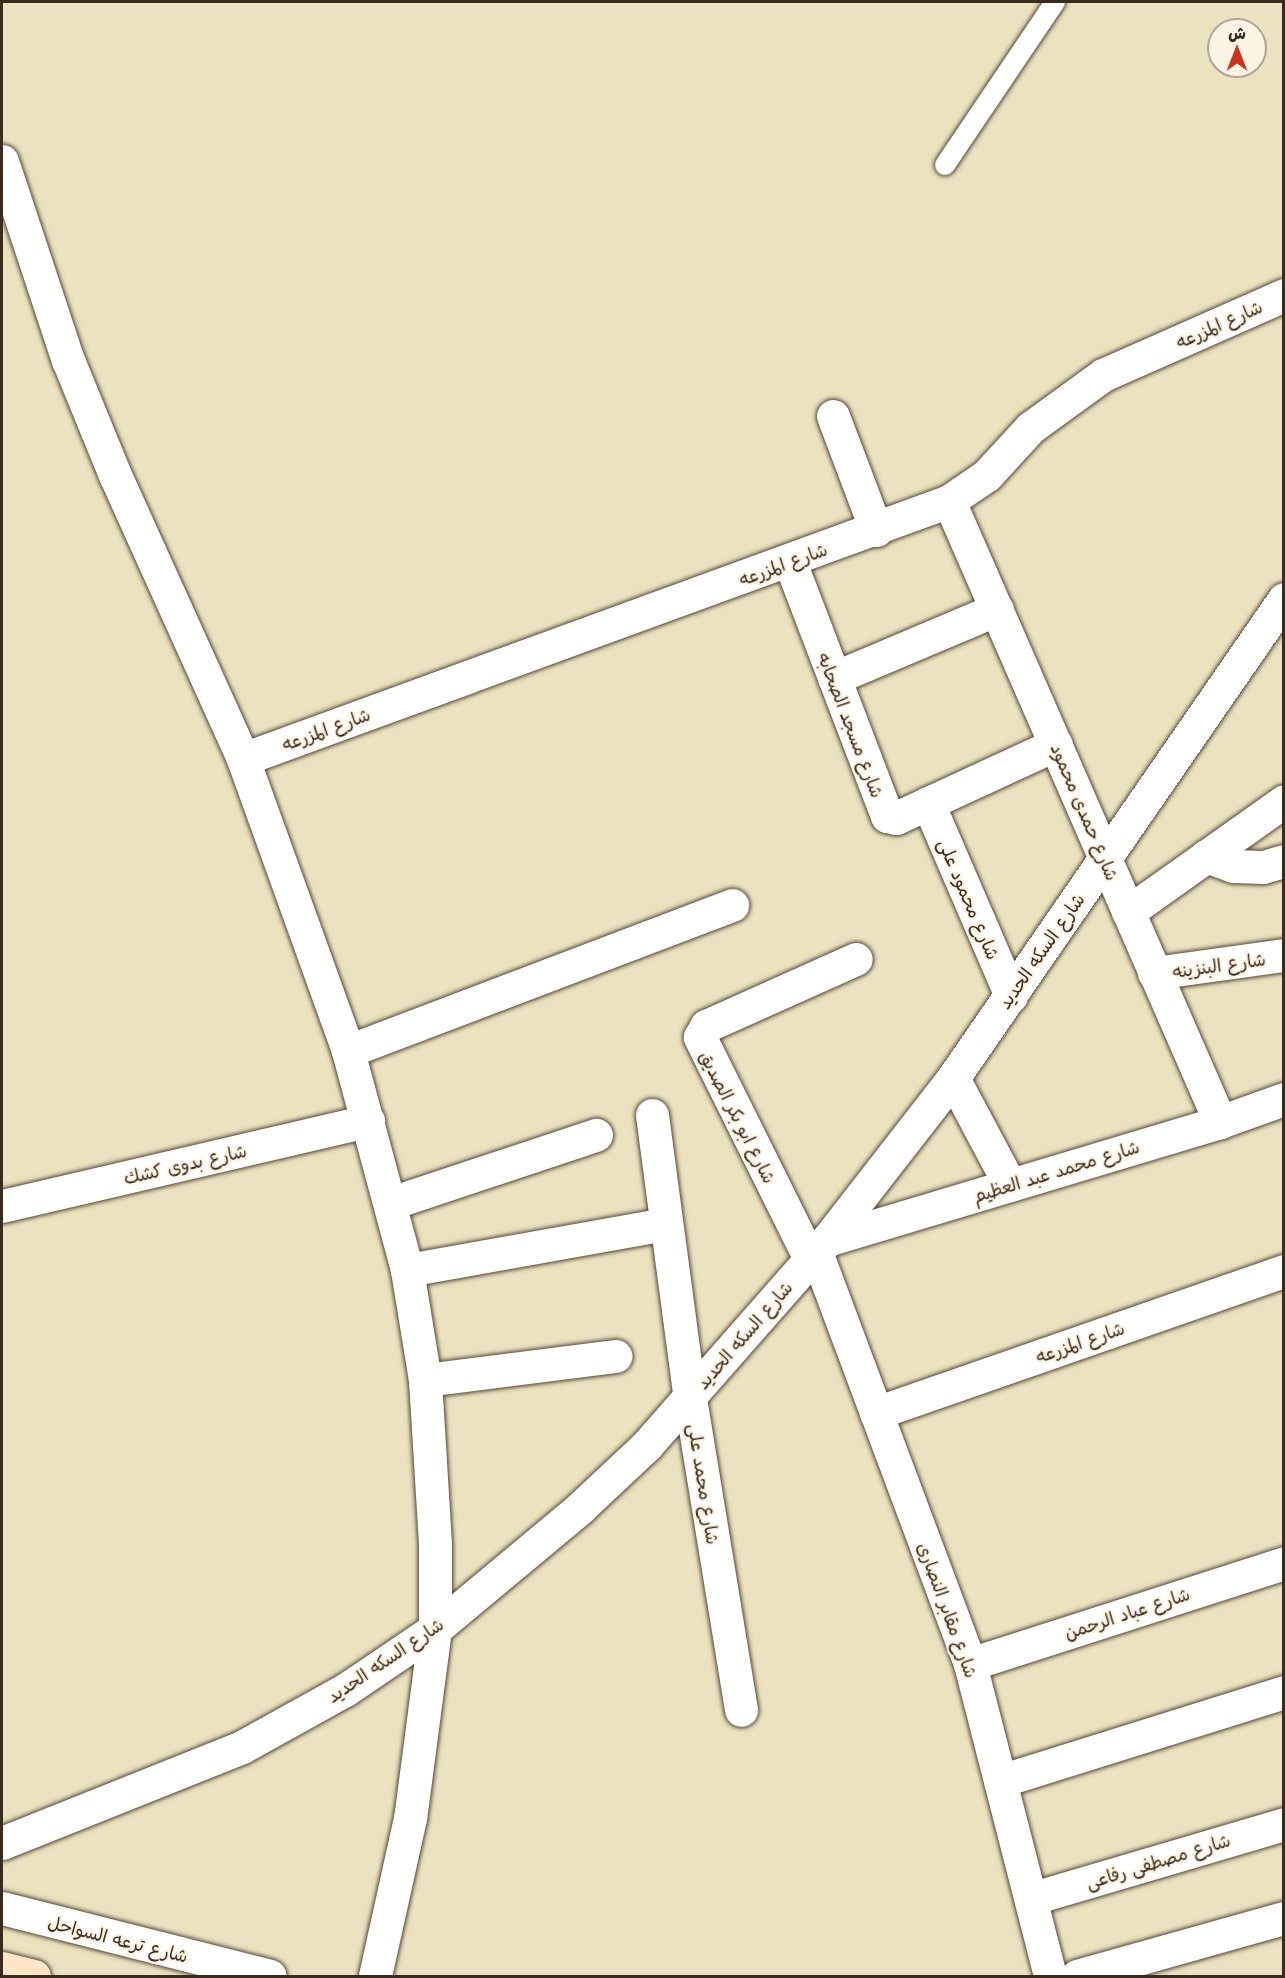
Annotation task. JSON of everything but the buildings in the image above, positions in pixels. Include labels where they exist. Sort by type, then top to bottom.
[{"type":"main road","points":[[2,1968],[34,1977]]},
{"type":"street","points":[[2,161],[68,360],[115,475],[243,759],[348,1051],[391,1203],[407,1270],[425,1380],[435,1544],[435,1629],[410,1818],[375,1977]]},
{"type":"street","name":"شارع المزرعه","points":[[243,759],[790,562],[950,501],[987,475],[1030,428],[1103,375],[1284,295]]},
{"type":"street","points":[[833,416],[876,530]]},
{"type":"street","name":"شارع حمدى محمود","points":[[950,501],[1220,1122]]},
{"type":"street","name":"شارع مسجد الصحابه","points":[[790,562],[884,813],[896,818],[1056,744]]},
{"type":"street","name":"شارع السكه الحديد","points":[[2,1843],[242,1747],[345,1690],[435,1629],[580,1508],[647,1446],[818,1250],[952,1078],[1284,599]]},
{"type":"street","points":[[834,678],[997,609]]},
{"type":"street","points":[[1128,912],[1284,801]]},
{"type":"street","name":"شارع محمود على","points":[[928,803],[1011,996]]},
{"type":"street","points":[[1206,856],[1233,866],[1263,867],[1284,861]]},
{"type":"street","points":[[348,1051],[732,905]]},
{"type":"street","name":"شارع البنزينه","points":[[1154,973],[1284,955]]},
{"type":"street","name":"شارع ابو بكر الصديق","points":[[818,1250],[700,1037],[706,1026],[856,959]]},
{"type":"street","points":[[952,1078],[1010,1185]]},
{"type":"street","name":"شارع محمد عبد العظيم","points":[[818,1250],[1010,1185],[1220,1122],[1284,1099]]},
{"type":"street","name":"شارع محمد على","points":[[652,1115],[690,1398],[741,1710]]},
{"type":"street","name":"شارع بدوى كشك","points":[[2,1206],[368,1121]]},
{"type":"street","points":[[391,1203],[596,1135]]},
{"type":"street","points":[[407,1270],[666,1224]]},
{"type":"street","name":"شارع مقابر النصارى","points":[[818,1250],[970,1664],[1033,1898],[1050,1977]]},
{"type":"street","name":"شارع المزرعه","points":[[876,1413],[1284,1271]]},
{"type":"street","points":[[425,1380],[615,1356]]},
{"type":"street","name":"شارع عباد الرحمن","points":[[970,1664],[1284,1563]]},
{"type":"street","points":[[1000,1781],[1284,1692]]},
{"type":"street","name":"شارع مصطفى رفاعى","points":[[1033,1898],[1284,1824]]},
{"type":"street","name":"شارع ترعه السواحل","points":[[2,1908],[270,1977]]},
{"type":"street","points":[[1077,1977],[1284,1918]]},
{"type":"lane","points":[[945,165],[1055,2]]}]
